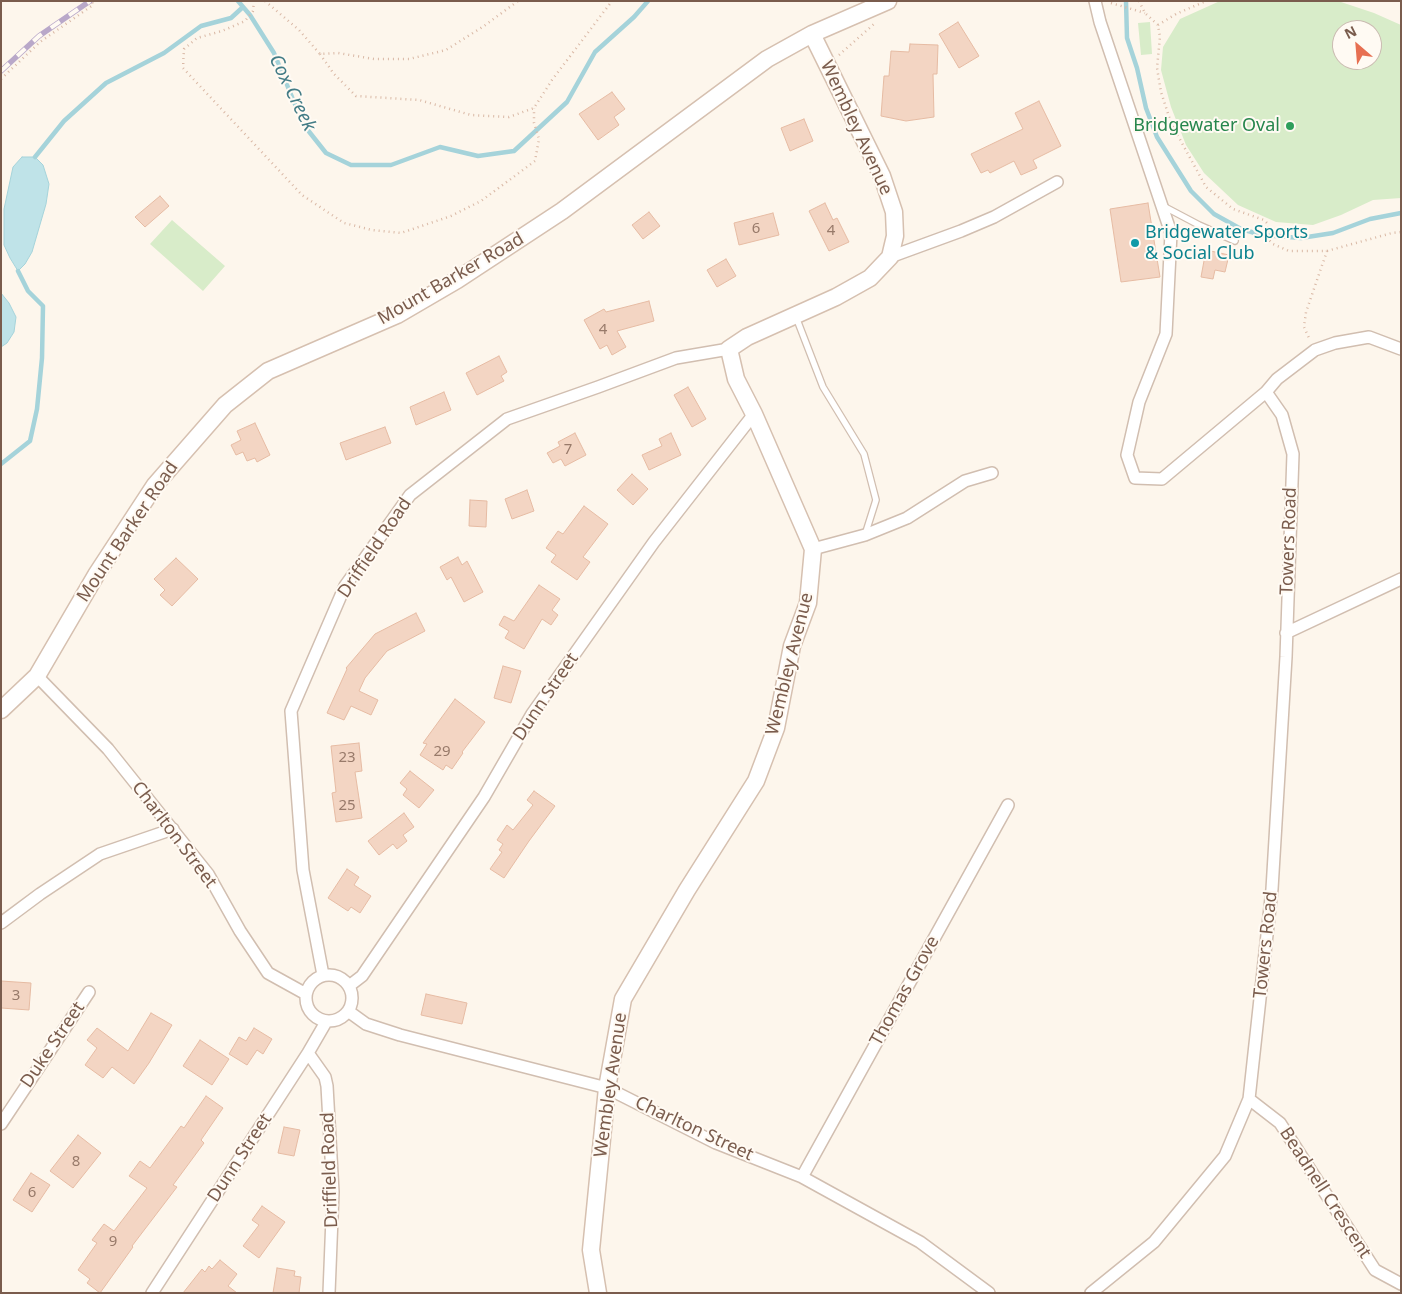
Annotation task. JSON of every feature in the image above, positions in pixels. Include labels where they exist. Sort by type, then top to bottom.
[{"type":"street","name":"Mount Barker Road","points":[[1,710],[37,676],[96,575],[155,485],[225,404],[268,371],[396,314],[457,280],[562,211],[767,59],[812,34],[888,1]]},
{"type":"street","points":[[1095,1],[1100,22],[1171,233],[1166,334],[1139,402],[1127,455],[1135,478],[1162,479],[1266,392],[1277,379],[1315,350],[1335,343],[1369,337],[1401,350]]},
{"type":"street","name":"Wembley Avenue","points":[[812,34],[882,176],[894,212],[895,236],[890,257]]},
{"type":"street","points":[[729,349],[746,337],[836,296],[870,278],[890,257],[994,217],[1057,182]]},
{"type":"street","name":"Wembley Avenue","points":[[598,1293],[592,1250],[607,1088],[623,999],[687,890],[756,781],[776,728],[792,646],[808,603],[813,549],[754,414],[736,379],[729,349]]},
{"type":"street","name":"Driffield Road","points":[[323,975],[303,870],[291,711],[345,586],[410,495],[507,419],[676,358],[729,349]]},
{"type":"street","name":"Towers Road","points":[[1090,1293],[1154,1242],[1225,1156],[1249,1099],[1272,889],[1286,657],[1292,454],[1282,415],[1266,392]]},
{"type":"street","name":"Dunn Street","points":[[349,986],[362,976],[484,797],[538,706],[654,542],[754,414]]},
{"type":"street","points":[[813,549],[865,534],[907,518],[964,481],[992,473]]},
{"type":"street","points":[[1286,633],[1401,579]]},
{"type":"street","name":"Charlton Street","points":[[37,676],[108,749],[173,829],[208,874],[240,931],[268,973],[306,994]]},
{"type":"street","name":"Thomas Grove","points":[[802,1177],[1008,805]]},
{"type":"street","points":[[1,924],[40,894],[100,854],[173,829]]},
{"type":"street","points":[[323,975],[338,976],[349,986],[352,999],[348,1012],[338,1020],[326,1022],[317,1018],[310,1012],[306,1004],[306,994],[309,986],[315,979],[323,975]]},
{"type":"street","name":"Duke Street","points":[[1,1124],[89,992]]},
{"type":"street","name":"Charlton Street","points":[[348,1012],[366,1024],[400,1035],[607,1088],[716,1143],[802,1177],[920,1242],[989,1293]]},
{"type":"street","name":"Dunn Street","points":[[152,1293],[308,1053],[326,1022]]},
{"type":"street","name":"Driffield Road","points":[[308,1053],[326,1077],[327,1086],[333,1192],[329,1293]]},
{"type":"street","name":"Beadnell Crescent","points":[[1249,1099],[1280,1122],[1375,1270],[1401,1284]]},
{"type":"lane","points":[[1162,206],[1235,241]]},
{"type":"lane","points":[[796,315],[823,387],[864,454],[876,500],[865,534]]},
{"type":"path","points":[[1,79],[40,42],[93,5],[92,1]]},
{"type":"path","points":[[254,1],[253,11],[245,21],[222,31],[197,38],[184,49],[183,68],[302,195],[344,223],[372,230],[401,232],[451,216],[481,201],[535,161],[539,139],[534,123],[534,108],[552,80],[612,1]]},
{"type":"path","points":[[265,1],[299,30],[334,74],[356,96],[419,100],[471,115],[510,117],[534,108]]},
{"type":"path","points":[[320,54],[338,53],[374,59],[409,59],[446,50],[484,26],[518,1]]},
{"type":"path","points":[[1139,1],[1145,13],[1158,25],[1160,37],[1157,68],[1161,92],[1170,123],[1206,187],[1233,209],[1264,220],[1268,224],[1268,239],[1273,244],[1289,251],[1327,251],[1354,245],[1392,232],[1401,232]]},
{"type":"path","points":[[1158,25],[1176,14],[1206,1]]},
{"type":"path","points":[[1111,3],[1145,13]]},
{"type":"path","points":[[836,57],[874,24],[875,18]]},
{"type":"path","points":[[1315,350],[1304,327],[1306,312],[1327,251]]},
{"type":"green space","name":"Bridgewater Oval","points":[[1220,1],[1338,1],[1374,13],[1401,25],[1401,198],[1373,200],[1341,215],[1313,225],[1276,222],[1238,205],[1204,173],[1186,145],[1171,107],[1161,70],[1163,47],[1180,19]]},
{"type":"green space","points":[[1150,22],[1152,54],[1141,55],[1138,23]]},
{"type":"green space","points":[[172,220],[225,266],[203,291],[150,244]]},
{"type":"water","points":[[22,157],[35,157],[43,165],[49,184],[46,204],[32,252],[18,271],[4,245],[4,209],[13,167]]},
{"type":"water","points":[[1,293],[16,317],[14,332],[7,343],[1,347]]},
{"type":"building","points":[[958,22],[979,56],[959,68],[939,34]]},
{"type":"building","points":[[910,44],[938,45],[937,74],[933,74],[934,117],[906,121],[881,116],[884,76],[889,76],[891,51],[909,52]]},
{"type":"building","points":[[612,92],[625,109],[614,117],[619,125],[598,140],[579,114]]},
{"type":"building","points":[[1039,101],[1061,146],[1033,160],[1037,168],[1021,175],[1014,161],[990,173],[988,170],[981,173],[971,154],[1023,129],[1015,113]]},
{"type":"building","points":[[804,119],[813,141],[790,151],[781,128]]},
{"type":"building","points":[[160,196],[169,206],[145,227],[135,217]]},
{"type":"building","points":[[825,203],[833,220],[837,218],[849,242],[829,251],[809,211]]},
{"type":"building","name":"Bridgewater Sports & Social Club","points":[[1148,203],[1160,277],[1121,282],[1110,209]]},
{"type":"building","points":[[649,212],[660,226],[643,239],[632,225]]},
{"type":"building","points":[[773,213],[779,235],[739,245],[734,223]]},
{"type":"building","points":[[1206,250],[1229,255],[1225,272],[1215,270],[1213,279],[1201,277]]},
{"type":"building","points":[[726,259],[736,276],[717,287],[707,270]]},
{"type":"building","points":[[649,301],[654,321],[617,331],[626,347],[612,355],[607,345],[600,349],[584,320],[604,309],[606,312]]},
{"type":"building","points":[[499,356],[507,372],[501,376],[504,381],[477,395],[466,373]]},
{"type":"building","points":[[688,387],[706,419],[692,427],[674,395]]},
{"type":"building","points":[[444,392],[451,410],[416,425],[410,407]]},
{"type":"building","points":[[255,423],[270,455],[257,462],[255,458],[247,461],[243,452],[236,455],[231,445],[241,440],[237,431]]},
{"type":"building","points":[[385,427],[391,443],[346,460],[340,443]]},
{"type":"building","points":[[575,433],[586,455],[565,466],[561,459],[553,463],[547,453],[560,446],[558,442]]},
{"type":"building","points":[[671,433],[681,455],[649,470],[642,455],[662,446],[659,439]]},
{"type":"building","points":[[632,474],[648,489],[633,505],[617,490]]},
{"type":"building","points":[[527,490],[534,511],[512,519],[505,499]]},
{"type":"building","points":[[470,500],[487,501],[486,527],[469,526]]},
{"type":"building","points":[[584,506],[608,524],[583,557],[590,562],[577,580],[551,562],[556,555],[546,548],[558,531],[563,534]]},
{"type":"building","points":[[458,557],[462,565],[467,561],[483,592],[464,602],[451,577],[447,580],[440,567]]},
{"type":"building","points":[[176,558],[198,579],[172,606],[160,595],[165,590],[154,579]]},
{"type":"building","points":[[539,585],[560,599],[552,610],[558,615],[551,625],[542,619],[524,649],[505,638],[509,631],[499,625],[504,616],[514,621]]},
{"type":"building","points":[[416,613],[425,631],[387,651],[365,678],[359,691],[378,700],[371,715],[351,706],[344,720],[327,713],[346,668],[375,634]]},
{"type":"building","points":[[503,666],[521,671],[511,703],[494,698]]},
{"type":"building","points":[[455,699],[485,722],[462,752],[452,769],[446,765],[443,770],[420,755],[427,744],[423,743]]},
{"type":"building","points":[[359,743],[362,771],[355,772],[362,818],[336,822],[332,793],[336,792],[331,746]]},
{"type":"building","points":[[410,771],[434,790],[419,808],[403,795],[407,789],[400,783]]},
{"type":"building","points":[[534,791],[555,806],[504,878],[490,869],[502,852],[499,850],[503,844],[497,840],[507,825],[513,830],[533,805],[527,800]]},
{"type":"building","points":[[404,813],[414,827],[403,835],[407,841],[397,849],[393,844],[379,855],[368,841]]},
{"type":"building","points":[[347,869],[359,877],[354,885],[371,896],[360,913],[351,907],[348,911],[328,898]]},
{"type":"building","points":[[1,981],[31,983],[29,1010],[1,1008]]},
{"type":"building","points":[[426,994],[467,1003],[462,1024],[421,1015]]},
{"type":"building","points":[[151,1013],[172,1025],[134,1084],[112,1067],[103,1078],[85,1065],[97,1048],[87,1040],[97,1028],[128,1051]]},
{"type":"building","points":[[254,1028],[272,1039],[263,1054],[257,1050],[247,1065],[229,1054],[239,1037],[246,1041]]},
{"type":"building","points":[[200,1040],[229,1059],[212,1085],[183,1066]]},
{"type":"building","points":[[206,1096],[223,1108],[201,1140],[204,1143],[173,1185],[177,1187],[132,1246],[100,1293],[87,1283],[90,1279],[78,1270],[97,1243],[92,1240],[104,1224],[114,1231],[147,1188],[129,1176],[140,1161],[150,1168],[181,1126],[184,1128]]},
{"type":"building","points":[[284,1127],[300,1130],[294,1156],[278,1153]]},
{"type":"building","points":[[78,1135],[101,1153],[73,1188],[50,1171]]},
{"type":"building","points":[[31,1173],[50,1185],[32,1212],[13,1200]]},
{"type":"building","points":[[262,1206],[285,1222],[259,1258],[243,1246],[259,1225],[252,1220]]},
{"type":"building","points":[[220,1260],[237,1274],[228,1286],[237,1293],[183,1293],[202,1269],[205,1272],[209,1266],[212,1269]]},
{"type":"building","points":[[277,1268],[295,1271],[294,1276],[301,1277],[299,1293],[273,1293]]},
{"type":"waterway","name":"Cox Creek","points":[[238,1],[250,15],[274,53],[303,124],[326,153],[351,165],[391,165],[440,147],[478,156],[514,151],[567,102],[595,52],[634,17],[648,1]]},
{"type":"waterway","name":"Cox Creek","points":[[1126,1],[1127,38],[1137,68],[1146,108],[1157,137],[1191,191],[1214,214],[1241,229],[1262,235],[1301,238],[1333,233],[1370,219],[1401,213]]},
{"type":"waterway","points":[[35,157],[64,121],[106,83],[164,53],[201,26],[231,18],[243,7]]},
{"type":"waterway","points":[[1,464],[30,441],[37,409],[42,358],[43,306],[28,291],[18,271]]},
{"type":"railway","points":[[1,71],[39,36],[90,1]]},
{"type":"place","name":"Bridgewater Oval","points":[[1290,126]]},
{"type":"place","name":"Bridgewater Sports & Social Club","points":[[1135,243]]}]
